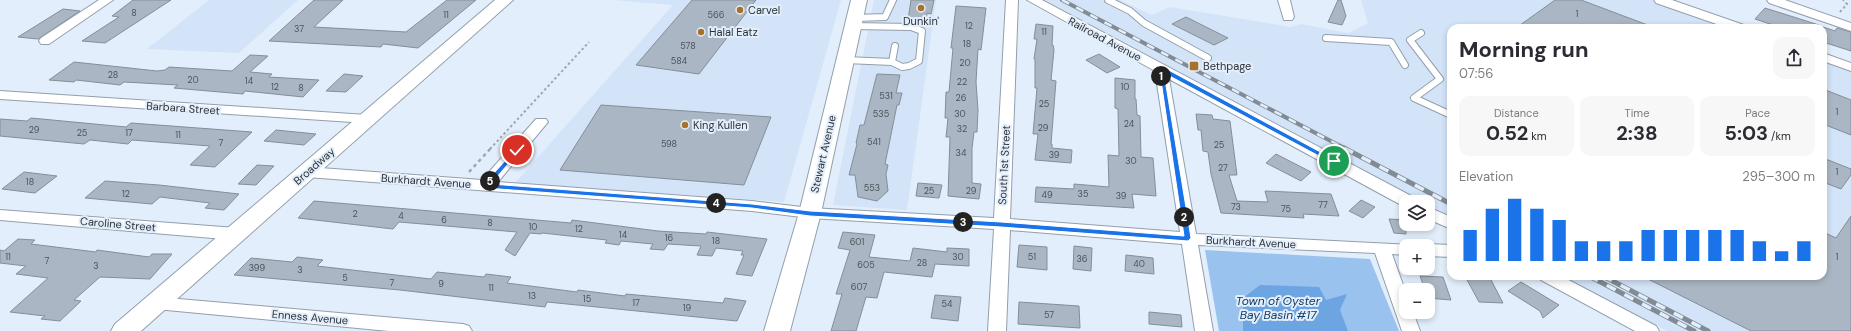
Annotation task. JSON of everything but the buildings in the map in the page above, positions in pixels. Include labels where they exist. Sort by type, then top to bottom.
[{"type":"main road","name":"Broadway","points":[[124,331],[504,0]]},
{"type":"main road","name":"Stewart Avenue","points":[[777,331],[810,213],[855,15]]},
{"type":"street","points":[[45,41],[107,0]]},
{"type":"street","name":"South 1st Street","points":[[997,331],[1012,0]]},
{"type":"street","name":"Railroad Avenue","points":[[1033,0],[1399,197]]},
{"type":"street","points":[[1284,0],[1288,17]]},
{"type":"street","points":[[1660,0],[1729,24]]},
{"type":"street","points":[[1773,0],[1851,27]]},
{"type":"street","points":[[1827,58],[1851,67]]},
{"type":"street","points":[[1161,68],[1204,331]]},
{"type":"street","name":"Barbara Street","points":[[0,95],[367,119]]},
{"type":"street","points":[[486,186],[541,122]]},
{"type":"street","name":"Burkhardt Avenue","points":[[307,172],[752,206],[810,213],[1001,224],[1188,238],[1399,249]]},
{"type":"street","name":"Caroline Street","points":[[0,215],[236,234]]},
{"type":"street","points":[[1435,216],[1447,222]]},
{"type":"street","points":[[1381,248],[1411,331]]},
{"type":"street","points":[[1435,250],[1447,251]]},
{"type":"street","points":[[1553,280],[1626,325],[1650,331]]},
{"type":"street","name":"Enness Avenue","points":[[156,303],[353,326],[463,331]]},
{"type":"lane","points":[[855,15],[885,17],[893,0]]},
{"type":"lane","points":[[1108,0],[1130,11],[1144,23],[1208,58]]},
{"type":"lane","points":[[845,60],[892,62],[895,66],[903,67],[914,66],[919,61],[922,31],[911,27],[881,27],[855,15]]},
{"type":"lane","points":[[1421,33],[1410,40],[1440,79],[1414,98],[1447,113]]},
{"type":"lane","points":[[1326,38],[1391,42],[1405,65]]},
{"type":"lane","points":[[892,62],[895,46]]},
{"type":"path","points":[[466,175],[589,42]]},
{"type":"shaded area","points":[[209,0],[298,0],[239,53],[147,49]]},
{"type":"shaded area","points":[[613,0],[841,0],[784,202],[515,183],[673,5]]},
{"type":"shaded area","points":[[874,0],[936,0],[907,210],[833,205]]},
{"type":"shaded area","points":[[1044,0],[1120,0],[1152,15],[1170,7],[1291,27],[1301,24],[1348,33],[1368,23],[1361,0],[1653,0],[1722,24],[1447,24],[1447,214],[1435,208],[1435,195],[1411,195]]},
{"type":"shaded area","points":[[1827,60],[1851,69],[1851,331],[1667,331],[1571,280],[1827,280]]},
{"type":"shaded area","points":[[1205,250],[1370,259],[1399,331],[1219,331]]},
{"type":"water","name":"Town of Oyster Bay Basin #17","points":[[1260,285],[1319,287],[1326,300],[1347,294],[1340,310],[1348,331],[1243,331],[1243,298]]},
{"type":"railway","points":[[1062,0],[1346,149]]},
{"type":"railway","points":[[1344,148],[1447,202]]},
{"type":"railway","points":[[1597,280],[1694,331]]},
{"type":"railway","points":[[1611,280],[1708,331]]},
{"type":"place","name":"Dunkin'","points":[[921,8]]},
{"type":"place","name":"Carvel","points":[[740,10]]},
{"type":"place","name":"Halal Eatz","points":[[701,32]]},
{"type":"place","name":"Bethpage","points":[[1194,66]]},
{"type":"place","name":"King Kullen","points":[[685,125]]},
{"type":"route","points":[[517,150],[486,186],[752,206],[810,213],[1001,224],[1188,238],[1161,68],[1334,161]]}]
